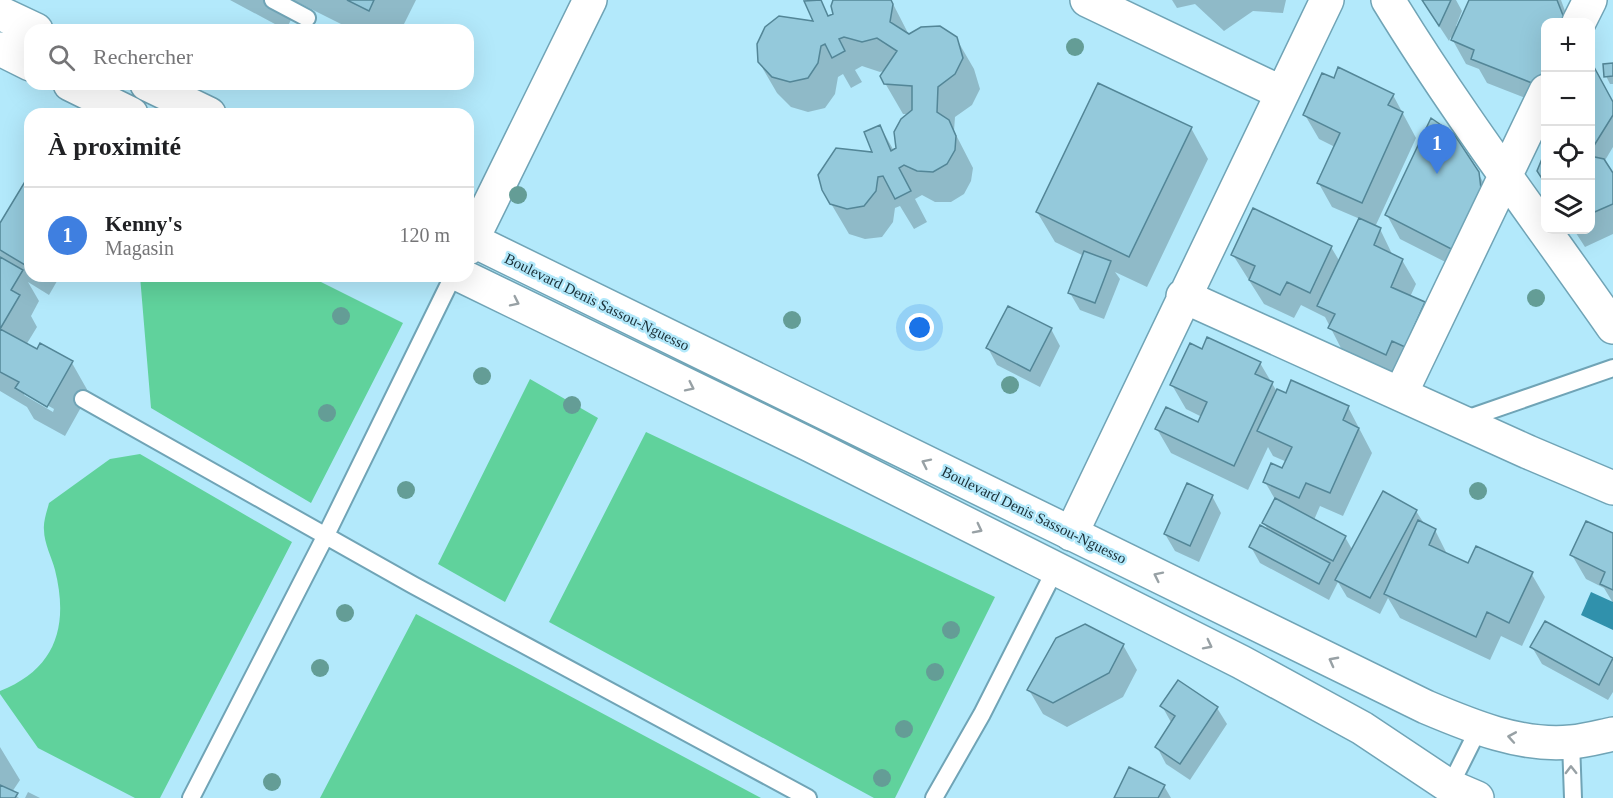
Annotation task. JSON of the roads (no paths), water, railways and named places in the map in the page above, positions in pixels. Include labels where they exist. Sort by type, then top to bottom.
[{"type":"main road","points":[[474,232],[590,0]]},
{"type":"main road","points":[[1071,534],[1183,296],[1327,0]]},
{"type":"main road","points":[[1388,0],[1504,178],[1613,327]]},
{"type":"main road","points":[[1581,18],[1590,0]]},
{"type":"main road","points":[[1092,1],[1282,93]]},
{"type":"main road","points":[[0,13],[24,24]]},
{"type":"main road","points":[[0,49],[24,61]]},
{"type":"main road","points":[[82,90],[119,108]]},
{"type":"main road","points":[[159,90],[197,108]]},
{"type":"main road","points":[[1401,393],[1541,99]]},
{"type":"main road","name":"Boulevard Denis Sassou-Nguesso","points":[[474,244],[1381,686],[1479,728],[1535,741],[1571,742],[1613,734]]},
{"type":"main road","points":[[474,282],[1056,568],[1318,702],[1362,728],[1457,794]]},
{"type":"main road","points":[[1183,296],[1613,488]]},
{"type":"lane","points":[[273,0],[307,18]]},
{"type":"lane","points":[[191,798],[326,535],[450,282]]},
{"type":"lane","points":[[1462,420],[1613,368]]},
{"type":"lane","points":[[83,399],[326,535],[808,798]]},
{"type":"lane","points":[[934,798],[982,714],[1056,568]]},
{"type":"lane","points":[[1457,794],[1479,728]]},
{"type":"lane","points":[[1571,742],[1572,798]]},
{"type":"water","points":[[1591,592],[1613,602],[1613,630],[1581,615]]},
{"type":"place","name":"Kenny's","points":[[1437,174]]}]
